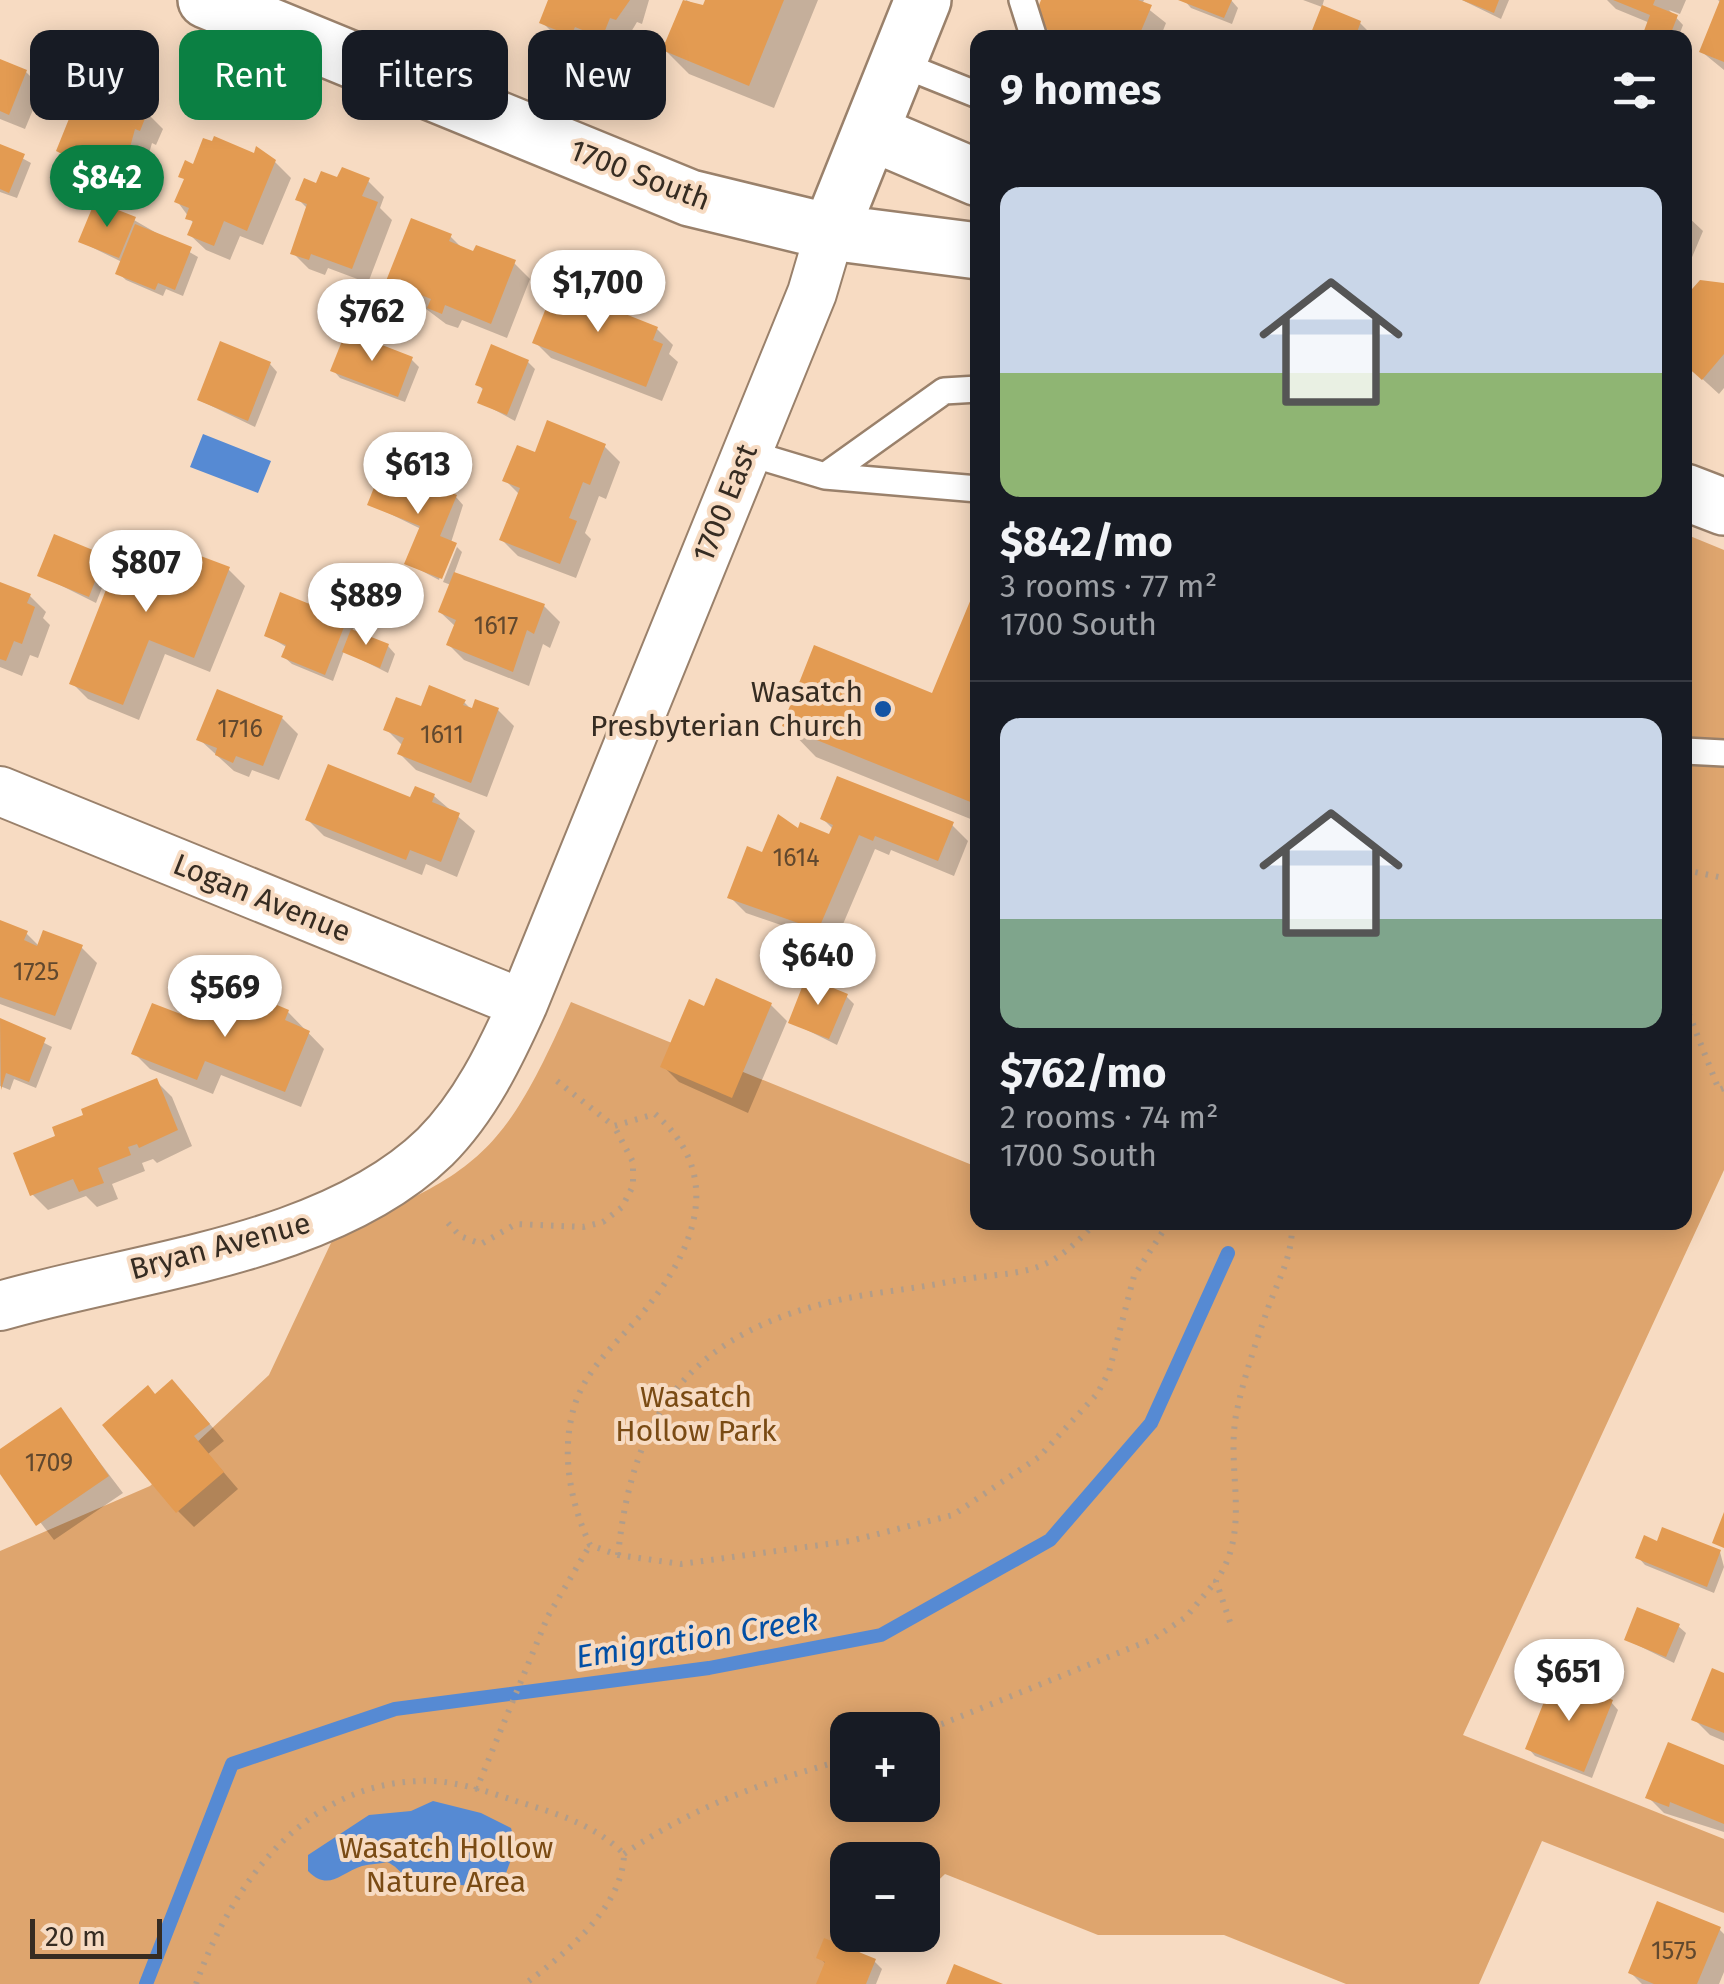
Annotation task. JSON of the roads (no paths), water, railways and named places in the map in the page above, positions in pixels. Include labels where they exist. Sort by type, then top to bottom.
[{"type":"street","name":"1700 South","points":[[206,0],[690,198],[830,232],[970,250]]},
{"type":"street","name":"1700 East","points":[[523,1004],[812,293],[830,232],[924,0]]},
{"type":"street","points":[[870,132],[970,174]]},
{"type":"street","points":[[1692,495],[1724,507]]},
{"type":"street","name":"Logan Avenue","points":[[0,791],[523,1004]]},
{"type":"street","name":"Bryan Avenue","points":[[0,1306],[235,1247],[322,1218],[388,1184],[435,1146],[475,1098],[523,1004]]},
{"type":"lane","points":[[1022,0],[1031,30]]},
{"type":"lane","points":[[898,63],[970,92]]},
{"type":"lane","points":[[825,476],[944,390],[970,389]]},
{"type":"lane","points":[[746,452],[825,476],[970,488]]},
{"type":"lane","points":[[1692,751],[1724,753]]},
{"type":"water","points":[[203,434],[271,461],[258,493],[190,467]]},
{"type":"water","points":[[433,1801],[481,1813],[511,1828],[516,1846],[502,1884],[412,1879],[387,1862],[362,1866],[329,1880],[308,1871],[308,1855],[369,1815],[411,1811]]},
{"type":"waterway","name":"Emigration Creek","points":[[146,1984],[232,1764],[395,1709],[709,1668],[881,1635],[1050,1540],[1151,1423],[1228,1253]]},
{"type":"place","name":"Wasatch Presbyterian Church","points":[[883,709]]},
{"type":"park label","name":"Wasatch Hollow Park","points":[[696,1414]]},
{"type":"park label","name":"Wasatch Hollow Nature Area","points":[[446,1865]]}]
